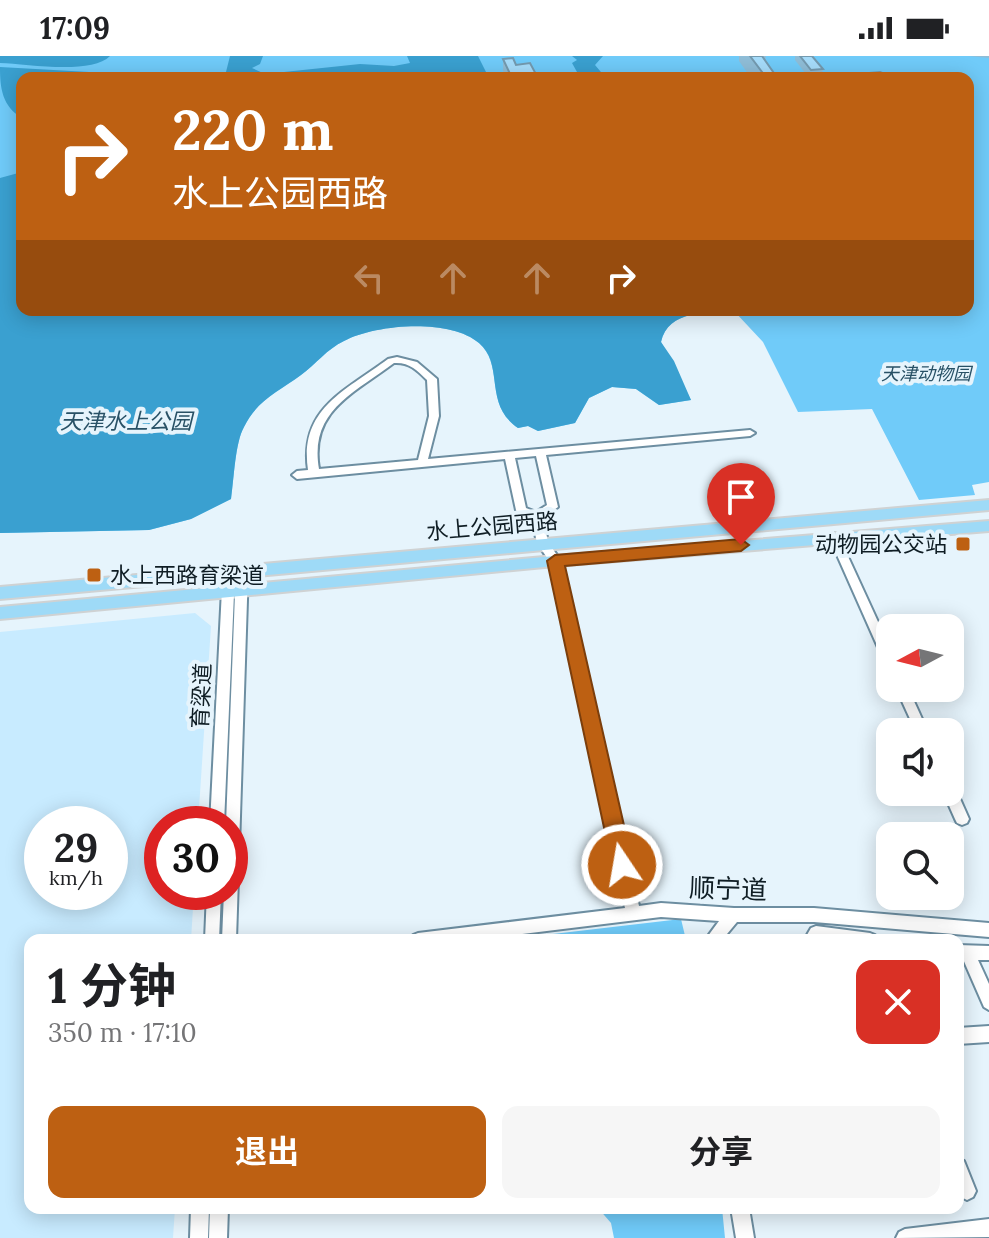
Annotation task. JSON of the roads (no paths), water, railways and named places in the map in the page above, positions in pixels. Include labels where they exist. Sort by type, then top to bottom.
[{"type":"main road","name":"水上公园西路","points":[[0,593],[989,505]]},
{"type":"main road","name":"水上公园西路","points":[[0,613],[555,561],[989,526]]},
{"type":"street","points":[[314,473],[308,452],[312,434],[322,415],[334,402],[391,361],[399,359],[406,359],[432,379],[434,416],[422,463]]},
{"type":"street","points":[[297,475],[750,433]]},
{"type":"street","points":[[509,454],[521,510],[537,516],[553,507],[540,451]]},
{"type":"street","points":[[537,516],[543,543],[555,561],[633,913]]},
{"type":"street","points":[[834,537],[876,630]]},
{"type":"street","name":"育梁道","points":[[218,806],[236,570]]},
{"type":"street","points":[[229,934],[235,591]]},
{"type":"street","points":[[956,806],[962,819]]},
{"type":"street","points":[[212,934],[213,910]]},
{"type":"street","name":"顺宁道","points":[[466,934],[661,910],[734,915],[814,915],[989,930]]},
{"type":"street","points":[[717,934],[734,915]]},
{"type":"street","points":[[964,953],[989,953]]},
{"type":"street","points":[[964,955],[989,1002]]},
{"type":"street","points":[[964,1036],[989,1034]]},
{"type":"street","points":[[964,1183],[967,1191]]},
{"type":"street","points":[[199,1238],[200,1214]]},
{"type":"street","points":[[218,1238],[219,1214]]},
{"type":"street","points":[[741,1214],[745,1238]]},
{"type":"street","points":[[914,1237],[989,1228]]},
{"type":"place","name":"动物园公交站","points":[[963,544]]},
{"type":"place","name":"水上西路育梁道","points":[[94,575]]},
{"type":"park label","name":"天津动物园","points":[[926,374]]},
{"type":"park label","name":"天津水上公园","points":[[126,421]]}]
